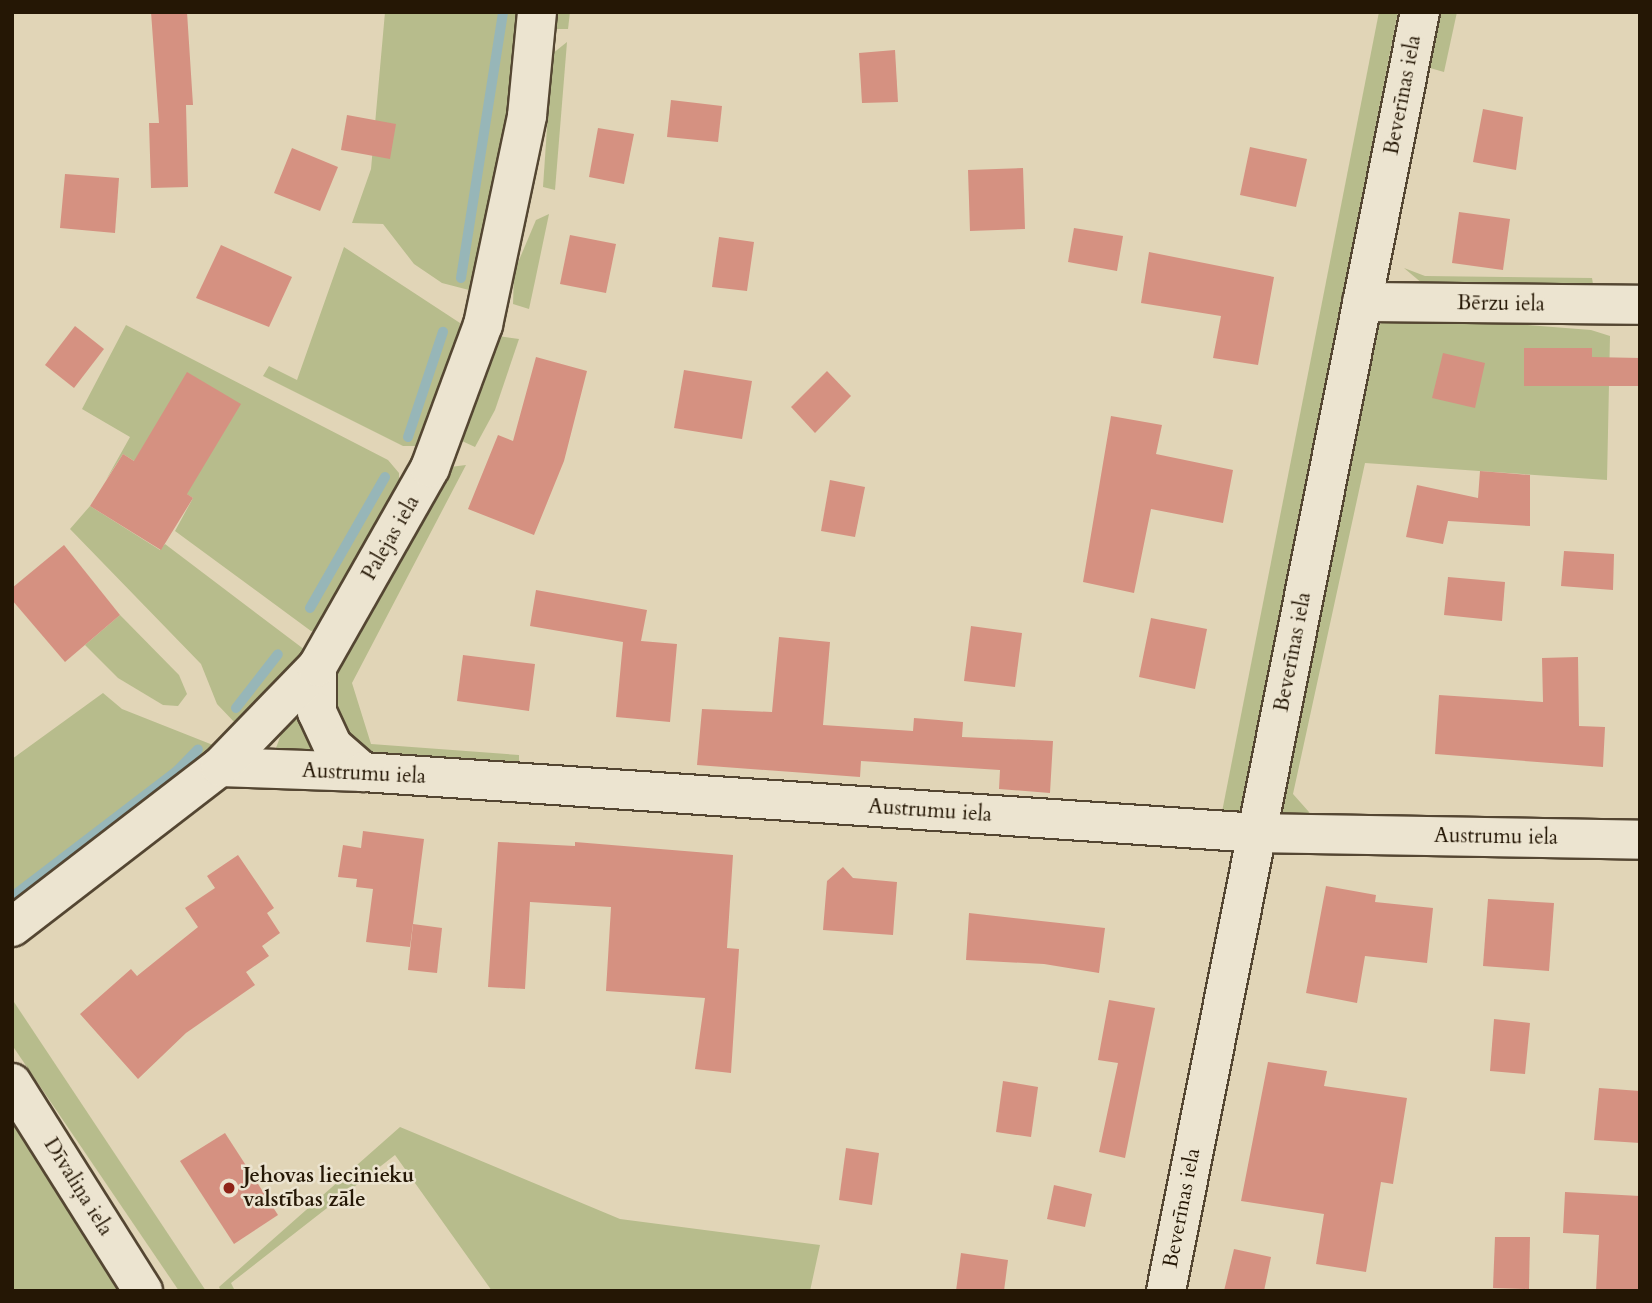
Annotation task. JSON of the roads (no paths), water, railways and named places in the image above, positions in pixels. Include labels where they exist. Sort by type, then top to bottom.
[{"type":"street","name":"Palejas iela","points":[[12,927],[220,768],[317,667],[430,468],[483,325],[527,116],[537,12]]},
{"type":"street","name":"Beverīnas iela","points":[[1166,1291],[1420,12]]},
{"type":"street","name":"Bērzu iela","points":[[1363,302],[1640,305]]},
{"type":"street","points":[[317,667],[317,712],[333,746],[363,772]]},
{"type":"street","name":"Austrumu iela","points":[[220,768],[363,772],[1257,833],[1640,840]]},
{"type":"street","name":"Dīvaliņa iela","points":[[12,1083],[143,1291]]},
{"type":"waterway","points":[[461,278],[503,12]]},
{"type":"waterway","points":[[408,437],[443,332]]},
{"type":"waterway","points":[[310,608],[385,477]]},
{"type":"waterway","points":[[236,708],[278,654]]},
{"type":"waterway","points":[[12,897],[177,771],[198,749]]},
{"type":"place","name":"Jehovas liecinieku valstības zāle","points":[[229,1188]]}]
